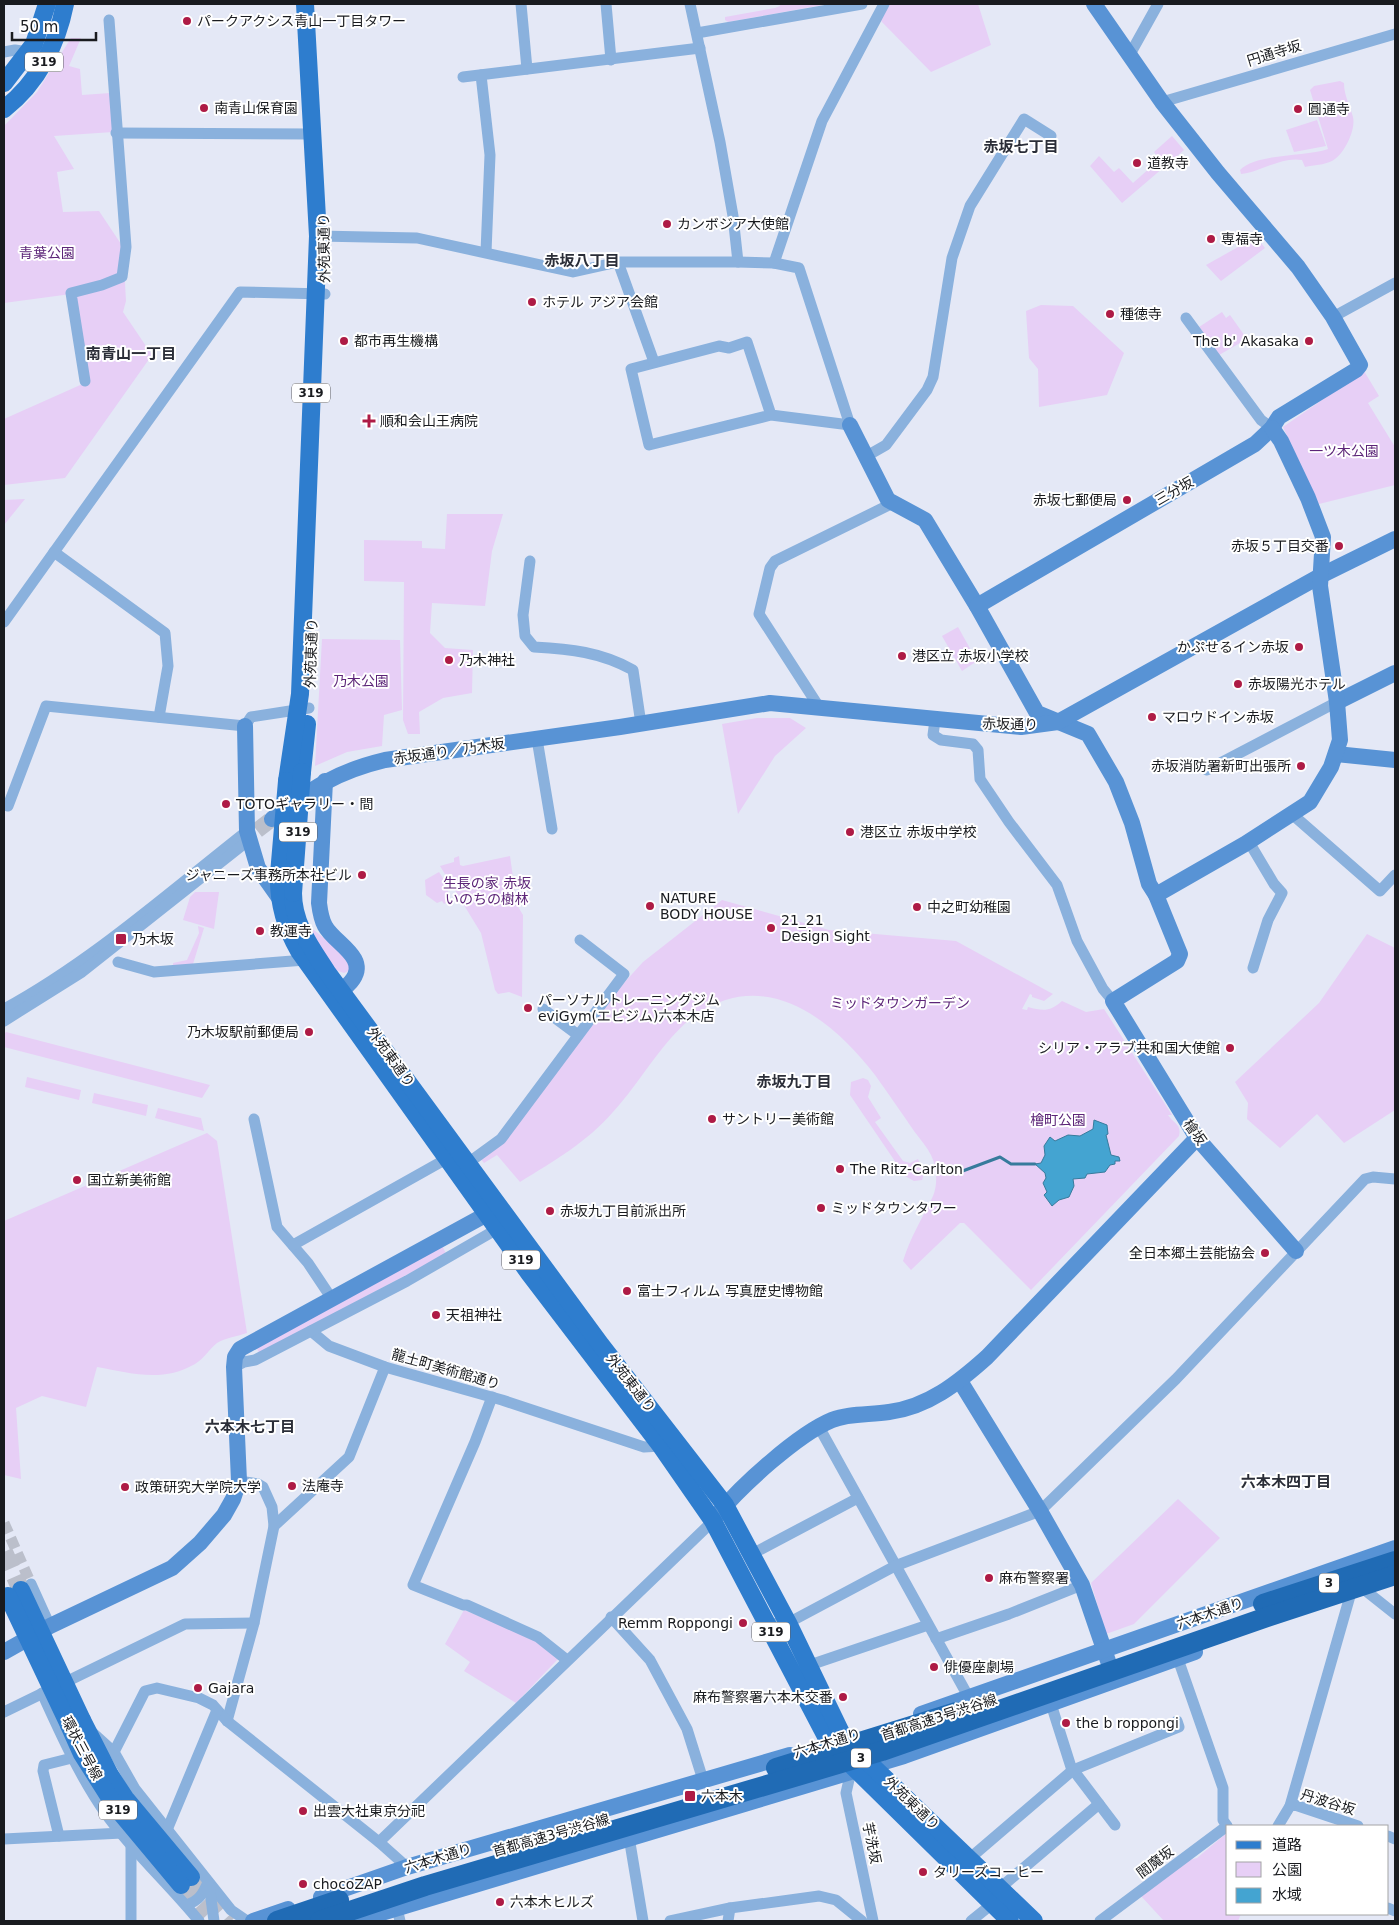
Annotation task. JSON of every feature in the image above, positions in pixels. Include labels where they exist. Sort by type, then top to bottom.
[{"type":"highway","name":"首都高速3号渋谷線","points":[[277,1921],[421,1873],[872,1740],[1395,1561]]},
{"type":"highway","name":"首都高速3号渋谷線","points":[[320,1921],[425,1886],[882,1752],[1258,1620],[1395,1575]]},
{"type":"main road","name":"319","points":[[4,83],[38,36],[47,4]]},
{"type":"main road","name":"319","points":[[4,109],[24,91],[44,62],[56,37],[65,4]]},
{"type":"main road","name":"外苑東通り","points":[[305,4],[312,134],[322,236]]},
{"type":"main road","name":"外苑東通り","points":[[315,4],[322,236],[302,772],[286,896],[287,927],[305,960],[337,994],[468,1163],[494,1210],[499,1228],[529,1273],[662,1446],[713,1520],[794,1677],[850,1756],[1010,1921]]},
{"type":"main road","name":"外苑東通り","points":[[304,708],[287,781],[279,874],[300,930],[337,994],[448,1158],[494,1210],[726,1505],[750,1555],[788,1623],[850,1756],[969,1859],[1034,1921]]},
{"type":"main road","name":"環状三号線","points":[[20,1590],[77,1725],[82,1754],[115,1806],[192,1887]]},
{"type":"street","points":[[521,4],[527,69]]},
{"type":"street","points":[[606,4],[611,60]]},
{"type":"street","points":[[690,4],[730,198],[738,262]]},
{"type":"street","points":[[697,33],[862,4]]},
{"type":"street","points":[[774,263],[822,121],[884,4]]},
{"type":"street","points":[[1094,4],[1162,102],[1218,173],[1298,267],[1333,317],[1395,283]]},
{"type":"street","points":[[1129,56],[1158,4]]},
{"type":"street","points":[[85,381],[71,294],[122,277],[126,247],[109,20]]},
{"type":"street","name":"円通寺坂","points":[[1162,102],[1395,34]]},
{"type":"street","points":[[462,77],[700,48]]},
{"type":"street","points":[[4,52],[28,52]]},
{"type":"street","points":[[481,74],[490,155],[486,252]]},
{"type":"street","points":[[865,457],[886,445],[927,390],[933,377],[952,258],[970,206],[1024,119],[1050,136]]},
{"type":"street","points":[[116,133],[312,134]]},
{"type":"street","points":[[322,236],[416,238],[573,272],[618,262],[774,263],[799,268],[850,425],[888,500],[925,520],[977,606],[1037,712],[1088,734],[1116,782],[1132,823],[1149,884],[1156,895],[1178,945],[1179,958],[1113,1001],[1103,989],[1077,941],[1057,885],[1008,822],[980,779],[978,750],[973,744],[941,740],[933,736],[935,720]]},
{"type":"street","points":[[618,262],[654,362]]},
{"type":"street","points":[[4,622],[240,292],[320,294]]},
{"type":"street","name":"三分坂","points":[[977,606],[1255,444],[1272,428],[1279,417],[1356,370],[1360,364],[1333,317]]},
{"type":"street","points":[[1156,895],[1249,842],[1293,815],[1310,802],[1331,767],[1340,740],[1337,702],[1320,586],[1323,537],[1285,449],[1272,428],[1261,420],[1186,318]]},
{"type":"street","points":[[771,415],[747,342],[730,348],[719,346],[631,369],[649,445],[771,415],[850,425]]},
{"type":"street","points":[[819,707],[759,614],[770,568],[775,561],[894,503]]},
{"type":"street","name":"赤坂通り","points":[[641,724],[770,703],[1020,727],[1058,722],[1322,575],[1395,539]]},
{"type":"street","points":[[54,552],[165,632],[168,666],[159,717]]},
{"type":"street","points":[[530,561],[523,615],[524,636],[534,647],[576,649],[614,659],[633,670],[641,724]]},
{"type":"street","points":[[1207,770],[1395,673]]},
{"type":"street","points":[[6,805],[46,706],[245,726]]},
{"type":"street","points":[[286,896],[258,868],[248,836],[245,726],[251,717],[304,708]]},
{"type":"street","name":"赤坂通り／乃木坂","points":[[272,819],[325,781],[358,766],[384,760],[641,724]]},
{"type":"street","points":[[536,739],[552,829]]},
{"type":"street","points":[[1336,754],[1395,760]]},
{"type":"street","points":[[325,781],[318,903],[320,914],[331,935],[354,956],[357,964],[354,979],[337,994]]},
{"type":"street","points":[[1293,815],[1380,891],[1395,875]]},
{"type":"street","points":[[4,1008],[47,984],[90,954],[248,836]]},
{"type":"street","points":[[4,1021],[82,972],[248,836]]},
{"type":"street","points":[[1249,842],[1274,884],[1282,893],[1268,920],[1253,968]]},
{"type":"street","points":[[293,1245],[448,1158],[468,1163],[501,1139],[624,974],[580,940]]},
{"type":"street","points":[[118,962],[154,972],[305,960]]},
{"type":"street","name":"檜坂","points":[[1113,1001],[1197,1138],[1296,1251]]},
{"type":"street","points":[[543,1009],[578,1035]]},
{"type":"street","points":[[254,1119],[277,1227],[293,1245],[332,1299]]},
{"type":"street","points":[[379,1842],[713,1520],[733,1496],[803,1436],[833,1419],[913,1407],[934,1398],[960,1381],[987,1357],[1197,1138]]},
{"type":"street","points":[[766,1624],[788,1623],[895,1566],[1040,1511],[1176,1379],[1365,1179],[1373,1177],[1395,1179]]},
{"type":"street","points":[[4,1652],[50,1626],[172,1568],[200,1543],[224,1515],[233,1499],[239,1481],[234,1367],[235,1357],[240,1350],[251,1342],[494,1210]]},
{"type":"street","points":[[234,1367],[244,1362],[255,1360],[311,1331],[406,1281],[499,1228]]},
{"type":"street","name":"龍土町美術館通り","points":[[311,1331],[329,1346],[385,1367],[492,1397],[644,1448],[662,1446]]},
{"type":"street","points":[[274,1526],[349,1457],[385,1367]]},
{"type":"street","points":[[960,1381],[1040,1511],[1082,1585],[1116,1682]]},
{"type":"street","points":[[492,1397],[475,1442],[414,1585],[463,1606],[467,1605],[538,1637],[567,1660]]},
{"type":"street","points":[[819,1427],[968,1696]]},
{"type":"street","points":[[226,1721],[254,1623],[274,1526],[272,1507],[263,1487],[258,1484],[239,1481]]},
{"type":"street","points":[[750,1555],[858,1498]]},
{"type":"street","name":"六本木通り","points":[[355,1921],[399,1914],[629,1837],[787,1790],[968,1696],[1107,1659],[1395,1548]]},
{"type":"street","name":"六本木通り","points":[[253,1921],[406,1867],[703,1780],[850,1756],[1051,1704],[1350,1596],[1395,1582]]},
{"type":"street","points":[[936,1639],[1018,1611],[1082,1585]]},
{"type":"street","points":[[20,1590],[50,1626]]},
{"type":"street","points":[[611,1617],[650,1660],[687,1729],[703,1780],[736,1788],[850,1756],[1017,1698],[1107,1659],[1321,1591],[1350,1596],[1290,1806],[1279,1825]]},
{"type":"street","points":[[1366,1591],[1395,1614]]},
{"type":"street","points":[[4,1712],[184,1624],[254,1623]]},
{"type":"street","points":[[794,1677],[807,1664],[928,1625]]},
{"type":"street","points":[[1178,1659],[1223,1788],[1223,1820],[1229,1825]]},
{"type":"street","points":[[114,1752],[145,1691],[157,1688],[200,1698],[213,1705],[226,1721],[379,1842],[406,1867]]},
{"type":"street","points":[[42,1693],[72,1758],[107,1815],[131,1845],[192,1887],[226,1903],[236,1914],[248,1921]]},
{"type":"street","points":[[1017,1698],[1051,1704],[1073,1770],[1115,1826]]},
{"type":"street","points":[[167,1830],[217,1710]]},
{"type":"street","points":[[969,1859],[1073,1770],[1179,1727],[1177,1720]]},
{"type":"street","points":[[72,1758],[77,1725],[114,1752],[135,1789],[167,1830],[192,1887],[199,1921]]},
{"type":"street","name":"芋洗坂","points":[[850,1756],[846,1793],[873,1921]]},
{"type":"street","points":[[59,1836],[43,1771],[44,1765],[72,1758]]},
{"type":"street","points":[[781,1775],[787,1790]]},
{"type":"street","points":[[1000,1888],[1099,1804]]},
{"type":"street","name":"丹波谷坂","points":[[1290,1806],[1295,1805],[1355,1825]]},
{"type":"street","name":"閻魔坂","points":[[1100,1921],[1226,1829]]},
{"type":"street","points":[[4,1839],[122,1833]]},
{"type":"street","points":[[629,1837],[642,1921]]},
{"type":"street","points":[[131,1845],[131,1921]]},
{"type":"street","points":[[192,1887],[212,1909],[214,1921]]},
{"type":"street","points":[[670,1921],[692,1919],[730,1908],[819,1896],[836,1900],[862,1921]]},
{"type":"street","points":[[971,1921],[992,1904]]},
{"type":"street","points":[[728,1921],[730,1908]]},
{"type":"green space","points":[[779,4],[828,4],[728,22],[725,20],[725,17],[775,8],[780,6]]},
{"type":"green space","points":[[889,4],[978,4],[991,45],[931,72],[881,21]]},
{"type":"green space","name":"青葉公園","points":[[71,38],[81,38],[69,66],[80,69],[82,95],[110,93],[113,132],[54,136],[74,169],[57,172],[63,212],[99,211],[123,247],[126,301],[123,312],[152,355],[65,478],[4,485],[4,419],[87,382],[71,294],[4,303],[4,126],[37,92]]},
{"type":"green space","points":[[1340,81],[1344,83],[1353,117],[1353,129],[1345,148],[1336,158],[1326,163],[1305,167],[1302,160],[1286,160],[1241,174],[1240,170],[1258,161],[1328,149],[1310,90],[1314,86]]},
{"type":"green space","points":[[1317,120],[1326,146],[1294,152],[1286,130]]},
{"type":"green space","points":[[1172,136],[1184,150],[1122,203],[1090,166],[1099,156],[1114,172],[1119,168],[1133,183],[1160,159],[1154,152]]},
{"type":"green space","points":[[1256,237],[1265,248],[1221,281],[1206,265]]},
{"type":"green space","points":[[1041,305],[1073,306],[1124,353],[1107,395],[1039,407],[1038,369],[1029,358],[1026,311]]},
{"type":"green space","points":[[1222,312],[1226,318],[1230,315],[1247,339],[1219,355],[1199,327]]},
{"type":"green space","name":"一ツ木公園","points":[[1364,371],[1379,396],[1368,403],[1395,447],[1395,485],[1319,504],[1283,427]]},
{"type":"green space","points":[[25,499],[4,525],[4,500]]},
{"type":"green space","name":"乃木神社","points":[[447,514],[503,514],[492,551],[485,606],[432,603],[430,633],[445,648],[473,650],[472,693],[443,698],[419,712],[420,734],[408,734],[403,720],[404,582],[364,581],[364,540],[422,541],[422,548],[445,549]]},
{"type":"green space","points":[[958,627],[977,661],[962,671],[942,636]]},
{"type":"green space","name":"乃木公園","points":[[322,639],[400,640],[402,710],[384,715],[382,746],[347,752],[315,766]]},
{"type":"green space","points":[[757,718],[790,718],[806,728],[775,756],[738,814],[722,724]]},
{"type":"green space","name":"生長の家 赤坂 いのちの樹林","points":[[459,856],[460,865],[463,866],[510,856],[517,905],[523,915],[522,997],[509,992],[498,994],[495,990],[481,933],[440,866],[454,862],[454,858]]},
{"type":"green space","points":[[439,872],[445,882],[448,893],[449,901],[444,904],[442,901],[437,903],[426,895],[425,880]]},
{"type":"green space","points":[[195,892],[219,892],[214,929],[183,920],[190,897]]},
{"type":"green space","points":[[722,900],[829,930],[956,941],[1053,994],[1044,1001],[1032,997],[1030,994],[1022,1009],[1027,1010],[1028,1007],[1046,1010],[1062,1001],[1086,1012],[1104,1009],[1172,1115],[1168,1115],[1178,1126],[1179,1136],[1031,1290],[964,1223],[960,1223],[911,1270],[903,1261],[936,1186],[936,1170],[929,1152],[875,1075],[839,1036],[818,1019],[796,1006],[772,998],[748,996],[722,1001],[696,1015],[663,1047],[603,1123],[570,1150],[520,1182],[497,1155],[484,1163],[479,1157],[623,984],[643,962]]},
{"type":"green space","points":[[305,923],[349,958],[351,970],[344,973],[335,970]]},
{"type":"green space","points":[[198,926],[204,928],[193,964],[173,967],[173,963],[187,960],[199,933]]},
{"type":"green space","points":[[1367,934],[1395,948],[1395,1110],[1344,1143],[1317,1114],[1280,1148],[1247,1119],[1248,1103],[1235,1082],[1319,1003]]},
{"type":"green space","points":[[6,1032],[210,1085],[202,1098],[4,1047],[4,1034]]},
{"type":"green space","points":[[27,1077],[81,1090],[79,1100],[25,1087]]},
{"type":"green space","points":[[863,1078],[868,1080],[871,1086],[868,1097],[881,1118],[875,1122],[903,1161],[910,1163],[918,1159],[924,1173],[922,1180],[914,1181],[905,1176],[850,1095],[851,1082]]},
{"type":"green space","points":[[94,1093],[148,1105],[146,1116],[92,1103]]},
{"type":"green space","points":[[158,1108],[201,1118],[204,1131],[155,1118]]},
{"type":"green space","points":[[207,1133],[217,1141],[247,1333],[220,1341],[195,1364],[171,1373],[146,1375],[97,1367],[86,1407],[42,1396],[16,1408],[21,1479],[4,1475],[4,1221]]},
{"type":"green space","points":[[442,1245],[446,1254],[259,1353],[256,1346]]},
{"type":"green space","points":[[1178,1499],[1220,1538],[1134,1624],[1106,1634],[1091,1583]]},
{"type":"green space","points":[[464,1610],[535,1639],[558,1659],[516,1703],[464,1671],[470,1662],[445,1644]]},
{"type":"green space","points":[[1226,1834],[1226,1915],[1241,1915],[1238,1921],[1164,1921],[1141,1896],[1186,1861],[1197,1858]]},
{"type":"water","points":[[1094,1120],[1107,1125],[1108,1134],[1106,1135],[1111,1155],[1119,1157],[1120,1161],[1115,1161],[1115,1164],[1110,1165],[1105,1172],[1087,1174],[1085,1178],[1073,1179],[1074,1186],[1069,1197],[1059,1200],[1052,1206],[1044,1195],[1047,1192],[1043,1183],[1046,1178],[1045,1173],[1035,1164],[1041,1163],[1045,1155],[1044,1146],[1050,1137],[1055,1141],[1068,1135],[1080,1136],[1093,1129]]},
{"type":"waterway","points":[[960,1172],[1000,1157],[1011,1164],[1035,1164]]},
{"type":"tunnel","points":[[238,845],[272,819]]},
{"type":"tunnel","points":[[4,1523],[31,1584]]},
{"type":"tunnel","points":[[4,1552],[21,1590]]},
{"type":"tunnel","points":[[191,1877],[231,1921]]},
{"type":"tunnel","points":[[181,1885],[208,1914]]},
{"type":"place","name":"パークアクシス青山一丁目タワー","points":[[187,21]]},
{"type":"place","name":"南青山保育園","points":[[204,108]]},
{"type":"place","name":"圓通寺","points":[[1298,109]]},
{"type":"place","name":"道教寺","points":[[1137,163]]},
{"type":"place","name":"カンボジア大使館","points":[[667,224]]},
{"type":"place","name":"専福寺","points":[[1211,239]]},
{"type":"place","name":"ホテル アジア会館","points":[[532,302]]},
{"type":"place","name":"種徳寺","points":[[1110,314]]},
{"type":"place","name":"都市再生機構","points":[[344,341]]},
{"type":"place","name":"The b' Akasaka","points":[[1309,341]]},
{"type":"place","name":"順和会山王病院","points":[[369,421]]},
{"type":"place","name":"赤坂七郵便局","points":[[1127,500]]},
{"type":"place","name":"赤坂５丁目交番","points":[[1339,546]]},
{"type":"place","name":"かぷせるイン赤坂","points":[[1299,647]]},
{"type":"place","name":"港区立 赤坂小学校","points":[[902,656]]},
{"type":"place","name":"乃木神社","points":[[449,660]]},
{"type":"place","name":"赤坂陽光ホテル","points":[[1238,684]]},
{"type":"place","name":"マロウドイン赤坂","points":[[1152,717]]},
{"type":"place","name":"赤坂消防署新町出張所","points":[[1301,766]]},
{"type":"place","name":"TOTOギャラリー・間","points":[[226,804]]},
{"type":"place","name":"港区立 赤坂中学校","points":[[850,832]]},
{"type":"place","name":"ジャニーズ事務所本社ビル","points":[[362,875]]},
{"type":"place","name":"NATURE BODY HOUSE","points":[[650,906]]},
{"type":"place","name":"中之町幼稚園","points":[[917,907]]},
{"type":"place","name":"21_21 Design Sight","points":[[771,928]]},
{"type":"place","name":"教運寺","points":[[260,931]]},
{"type":"place","name":"乃木坂","points":[[121,939]]},
{"type":"place","name":"パーソナルトレーニングジム eviGym(エビジム)六本木店","points":[[528,1008]]},
{"type":"place","name":"乃木坂駅前郵便局","points":[[309,1032]]},
{"type":"place","name":"シリア・アラブ共和国大使館","points":[[1230,1048]]},
{"type":"place","name":"サントリー美術館","points":[[712,1119]]},
{"type":"place","name":"The Ritz-Carlton","points":[[840,1169]]},
{"type":"place","name":"国立新美術館","points":[[77,1180]]},
{"type":"place","name":"ミッドタウンタワー","points":[[821,1208]]},
{"type":"place","name":"赤坂九丁目前派出所","points":[[550,1211]]},
{"type":"place","name":"全日本郷土芸能協会","points":[[1265,1253]]},
{"type":"place","name":"富士フィルム 写真歴史博物館","points":[[627,1291]]},
{"type":"place","name":"天祖神社","points":[[436,1315]]},
{"type":"place","name":"法庵寺","points":[[292,1486]]},
{"type":"place","name":"政策研究大学院大学","points":[[125,1487]]},
{"type":"place","name":"麻布警察署","points":[[989,1578]]},
{"type":"place","name":"Remm Roppongi","points":[[743,1623]]},
{"type":"place","name":"俳優座劇場","points":[[934,1667]]},
{"type":"place","name":"Gajara","points":[[198,1688]]},
{"type":"place","name":"麻布警察署六本木交番","points":[[843,1697]]},
{"type":"place","name":"the b roppongi","points":[[1066,1723]]},
{"type":"place","name":"六本木","points":[[690,1796]]},
{"type":"place","name":"出雲大社東京分祀","points":[[303,1811]]},
{"type":"place","name":"タリーズコーヒー","points":[[923,1872]]},
{"type":"place","name":"chocoZAP","points":[[303,1884]]},
{"type":"place","name":"六本木ヒルズ","points":[[500,1902]]},
{"type":"district","name":"赤坂七丁目","points":[[1021,147]]},
{"type":"district","name":"赤坂八丁目","points":[[582,261]]},
{"type":"district","name":"南青山一丁目","points":[[131,354]]},
{"type":"district","name":"赤坂九丁目","points":[[794,1082]]},
{"type":"district","name":"六本木七丁目","points":[[250,1427]]},
{"type":"district","name":"六本木四丁目","points":[[1286,1482]]},
{"type":"park label","name":"ミッドタウンガーデン","points":[[900,1003]]},
{"type":"park label","name":"檜町公園","points":[[1058,1120]]}]
